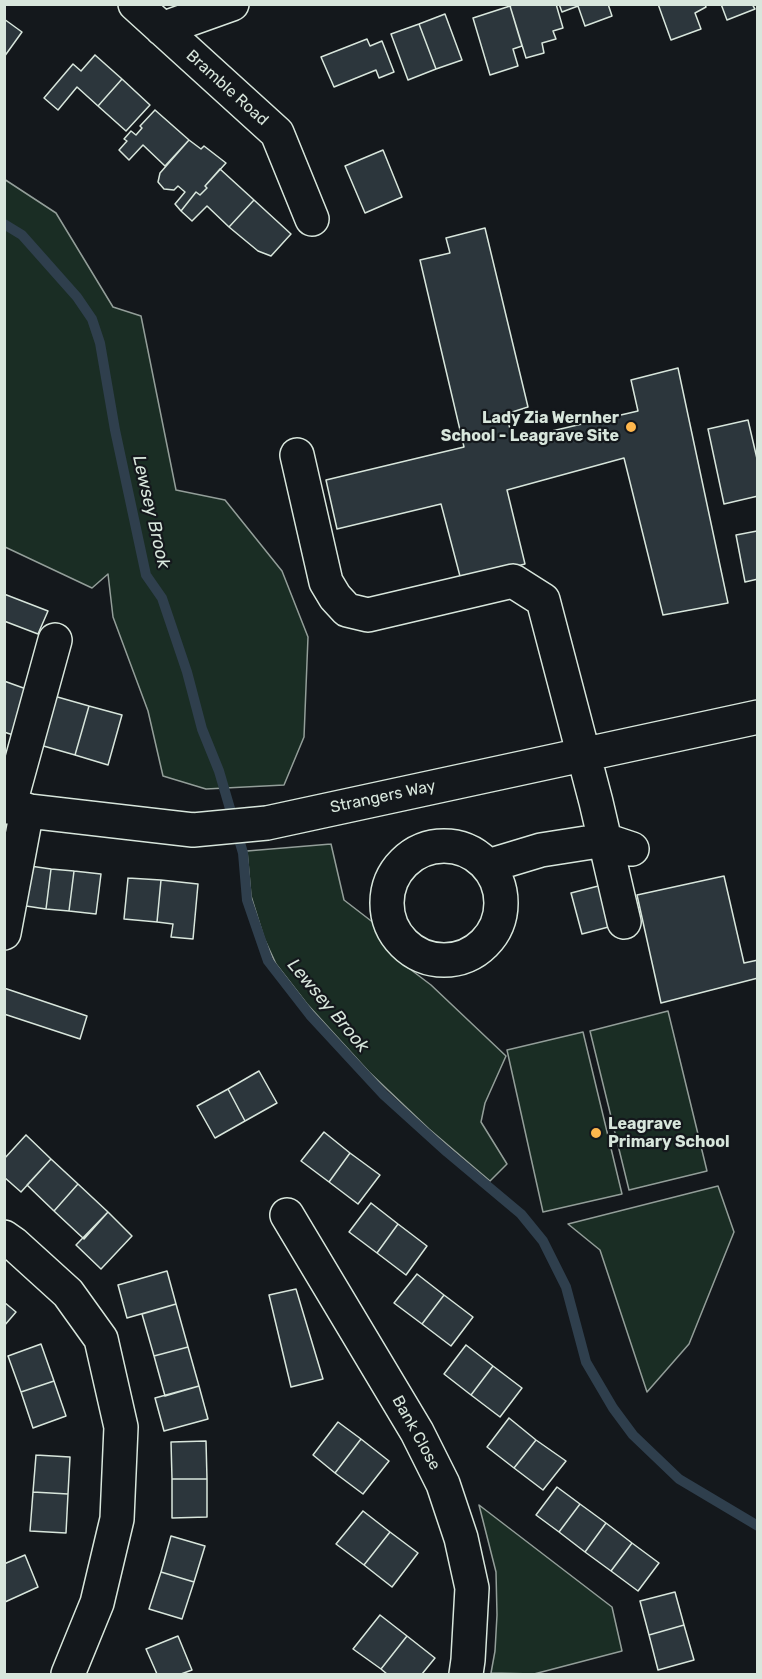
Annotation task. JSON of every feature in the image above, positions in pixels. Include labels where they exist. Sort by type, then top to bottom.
[{"type":"street","name":"Bramble Road","points":[[135,4],[277,133],[312,219]]},
{"type":"street","points":[[162,29],[232,4]]},
{"type":"street","points":[[297,455],[326,582],[335,597],[347,610],[368,615],[513,581],[543,600],[583,754],[619,845],[624,922]]},
{"type":"street","points":[[4,933],[14,807],[55,640]]},
{"type":"street","name":"Strangers Way","points":[[14,807],[193,830],[267,823],[758,717]]},
{"type":"street","points":[[489,866],[541,850],[619,845]]},
{"type":"street","name":"Bank Close","points":[[287,1215],[417,1432],[443,1484],[461,1538],[472,1588],[468,1660],[465,1674]]},
{"type":"street","points":[[4,1237],[68,1293],[101,1339],[121,1427],[117,1519],[97,1603],[68,1674]]},
{"type":"green space","points":[[4,179],[56,213],[113,307],[141,316],[176,490],[225,500],[282,571],[308,637],[304,737],[284,785],[206,789],[163,776],[148,711],[113,617],[108,574],[92,588],[5,547]]},
{"type":"green space","points":[[331,844],[344,900],[379,927],[402,963],[431,985],[506,1056],[485,1103],[481,1122],[507,1164],[490,1181],[429,1129],[369,1072],[307,1004],[276,964],[264,938],[251,896],[247,851]]},
{"type":"green space","points":[[668,1011],[707,1171],[629,1190],[590,1031]]},
{"type":"green space","points":[[583,1032],[622,1194],[543,1212],[507,1050]]},
{"type":"green space","points":[[718,1186],[734,1232],[689,1344],[647,1392],[600,1250],[568,1224]]},
{"type":"green space","points":[[479,1505],[612,1607],[622,1651],[534,1674],[491,1673],[497,1615],[496,1572]]},
{"type":"building","points":[[514,4],[556,4],[563,28],[553,31],[556,39],[542,43],[544,53],[526,58],[510,6]]},
{"type":"building","points":[[559,4],[608,4],[612,16],[585,26],[578,6],[562,12]]},
{"type":"building","points":[[658,4],[705,4],[706,7],[695,13],[701,29],[671,40]]},
{"type":"building","points":[[721,4],[752,4],[755,9],[727,20]]},
{"type":"building","points":[[510,6],[522,46],[513,49],[518,66],[490,75],[473,18]]},
{"type":"building","points":[[445,14],[462,60],[436,69],[419,24]]},
{"type":"building","points":[[4,19],[22,32],[4,57]]},
{"type":"building","points":[[419,24],[436,69],[408,80],[391,34]]},
{"type":"building","points":[[367,39],[370,46],[382,41],[394,72],[379,78],[376,70],[334,87],[321,57]]},
{"type":"building","points":[[95,55],[122,79],[98,106],[77,87],[58,110],[44,98],[73,64],[81,71]]},
{"type":"building","points":[[122,79],[150,105],[126,131],[98,106]]},
{"type":"building","points":[[155,110],[189,140],[165,166],[143,145],[129,160],[119,150],[127,141],[124,139],[131,131],[136,135],[142,128],[140,126]]},
{"type":"building","points":[[189,140],[201,149],[204,146],[226,163],[205,186],[207,188],[200,195],[196,192],[181,211],[175,204],[185,192],[178,186],[174,190],[164,189],[158,182],[160,173]]},
{"type":"building","points":[[383,150],[402,197],[365,213],[345,166]]},
{"type":"building","points":[[220,169],[254,200],[229,227],[207,206],[192,221],[181,211],[196,192],[200,195],[207,188],[205,186]]},
{"type":"building","points":[[254,200],[291,234],[271,256],[258,251],[229,227]]},
{"type":"building","name":"Lady Zia Wernher School - Leagrave Site","points":[[485,228],[528,407],[506,414],[513,440],[638,411],[631,380],[678,368],[728,603],[663,615],[624,458],[507,490],[525,564],[461,580],[441,504],[337,529],[326,480],[464,447],[420,260],[450,253],[446,238]]},
{"type":"building","points":[[748,420],[758,463],[758,496],[724,504],[708,429]]},
{"type":"building","points":[[757,531],[758,579],[745,582],[736,535]]},
{"type":"building","points":[[4,594],[48,611],[38,634],[4,621]]},
{"type":"building","points":[[4,681],[29,690],[13,735],[4,732]]},
{"type":"building","points":[[54,696],[89,706],[75,755],[40,745]]},
{"type":"building","points":[[89,706],[122,715],[108,765],[75,755]]},
{"type":"building","points":[[30,866],[51,869],[46,909],[26,906]]},
{"type":"building","points":[[51,869],[74,871],[69,911],[46,909]]},
{"type":"building","points":[[74,871],[101,874],[96,914],[69,911]]},
{"type":"building","points":[[724,876],[744,963],[758,960],[758,978],[661,1003],[637,895]]},
{"type":"building","points":[[128,878],[161,880],[157,922],[124,919]]},
{"type":"building","points":[[161,880],[198,884],[193,939],[171,937],[173,924],[157,922]]},
{"type":"building","points":[[606,884],[616,925],[582,934],[571,893]]},
{"type":"building","points":[[4,988],[87,1016],[80,1039],[4,1014]]},
{"type":"building","points":[[259,1071],[277,1103],[245,1121],[228,1089]]},
{"type":"building","points":[[228,1089],[245,1121],[215,1138],[197,1106]]},
{"type":"building","points":[[324,1132],[350,1153],[329,1182],[301,1161]]},
{"type":"building","points":[[26,1135],[51,1159],[21,1192],[4,1177],[4,1159]]},
{"type":"building","points":[[350,1153],[380,1175],[358,1204],[329,1182]]},
{"type":"building","points":[[51,1159],[78,1184],[54,1211],[27,1185]]},
{"type":"building","points":[[78,1184],[108,1212],[84,1239],[54,1211]]},
{"type":"building","points":[[371,1203],[398,1224],[377,1253],[349,1232]]},
{"type":"building","points":[[108,1212],[132,1236],[101,1269],[76,1245]]},
{"type":"building","points":[[398,1224],[427,1246],[406,1275],[377,1253]]},
{"type":"building","points":[[167,1271],[176,1304],[127,1318],[118,1285]]},
{"type":"building","points":[[417,1274],[444,1295],[422,1324],[394,1303]]},
{"type":"building","points":[[296,1289],[323,1379],[291,1387],[269,1295]]},
{"type":"building","points":[[444,1295],[473,1317],[451,1346],[422,1324]]},
{"type":"building","points":[[4,1302],[16,1312],[4,1326]]},
{"type":"building","points":[[176,1304],[188,1347],[154,1356],[142,1314]]},
{"type":"building","points":[[41,1344],[54,1381],[21,1392],[8,1356]]},
{"type":"building","points":[[466,1345],[493,1366],[471,1395],[444,1374]]},
{"type":"building","points":[[188,1347],[199,1386],[165,1396],[154,1356]]},
{"type":"building","points":[[493,1366],[522,1388],[500,1417],[471,1395]]},
{"type":"building","points":[[54,1381],[66,1416],[33,1428],[21,1392]]},
{"type":"building","points":[[199,1386],[208,1419],[164,1431],[155,1398]]},
{"type":"building","points":[[509,1418],[536,1440],[514,1468],[487,1447]]},
{"type":"building","points":[[338,1422],[361,1439],[335,1473],[313,1455]]},
{"type":"building","points":[[361,1439],[389,1461],[363,1494],[335,1473]]},
{"type":"building","points":[[536,1440],[566,1461],[543,1490],[514,1468]]},
{"type":"building","points":[[206,1441],[207,1479],[172,1479],[171,1442]]},
{"type":"building","points":[[36,1455],[70,1457],[68,1494],[33,1492]]},
{"type":"building","points":[[172,1479],[207,1479],[207,1517],[172,1518]]},
{"type":"building","points":[[557,1487],[580,1504],[559,1532],[536,1515]]},
{"type":"building","points":[[33,1492],[68,1494],[66,1533],[30,1531]]},
{"type":"building","points":[[580,1504],[606,1523],[585,1552],[559,1532]]},
{"type":"building","points":[[363,1511],[390,1532],[364,1565],[336,1544]]},
{"type":"building","points":[[606,1523],[632,1543],[611,1571],[585,1552]]},
{"type":"building","points":[[390,1532],[418,1553],[392,1587],[364,1565]]},
{"type":"building","points":[[171,1536],[205,1546],[194,1582],[161,1572]]},
{"type":"building","points":[[632,1543],[659,1563],[638,1591],[611,1571]]},
{"type":"building","points":[[25,1555],[38,1587],[5,1602],[4,1564]]},
{"type":"building","points":[[161,1572],[194,1582],[182,1619],[149,1609]]},
{"type":"building","points":[[675,1592],[684,1625],[649,1635],[640,1601]]},
{"type":"building","points":[[380,1615],[407,1636],[381,1669],[353,1649]]},
{"type":"building","points":[[684,1625],[694,1660],[658,1670],[649,1635]]},
{"type":"building","points":[[178,1636],[192,1670],[181,1674],[157,1674],[146,1649]]},
{"type":"building","points":[[407,1636],[435,1658],[422,1674],[387,1674],[381,1669]]},
{"type":"waterway","name":"Lewsey Brook","points":[[4,224],[22,235],[77,297],[92,319],[100,343],[115,430],[146,575],[162,598],[187,672],[202,729],[219,771],[243,853],[247,900],[268,961],[310,1015],[384,1095],[521,1214],[543,1241],[566,1287],[586,1362],[613,1408],[633,1435],[679,1479],[758,1526]]},
{"type":"place","name":"Lady Zia Wernher School - Leagrave Site","points":[[631,427]]},
{"type":"place","name":"Leagrave Primary School","points":[[596,1133]]}]
